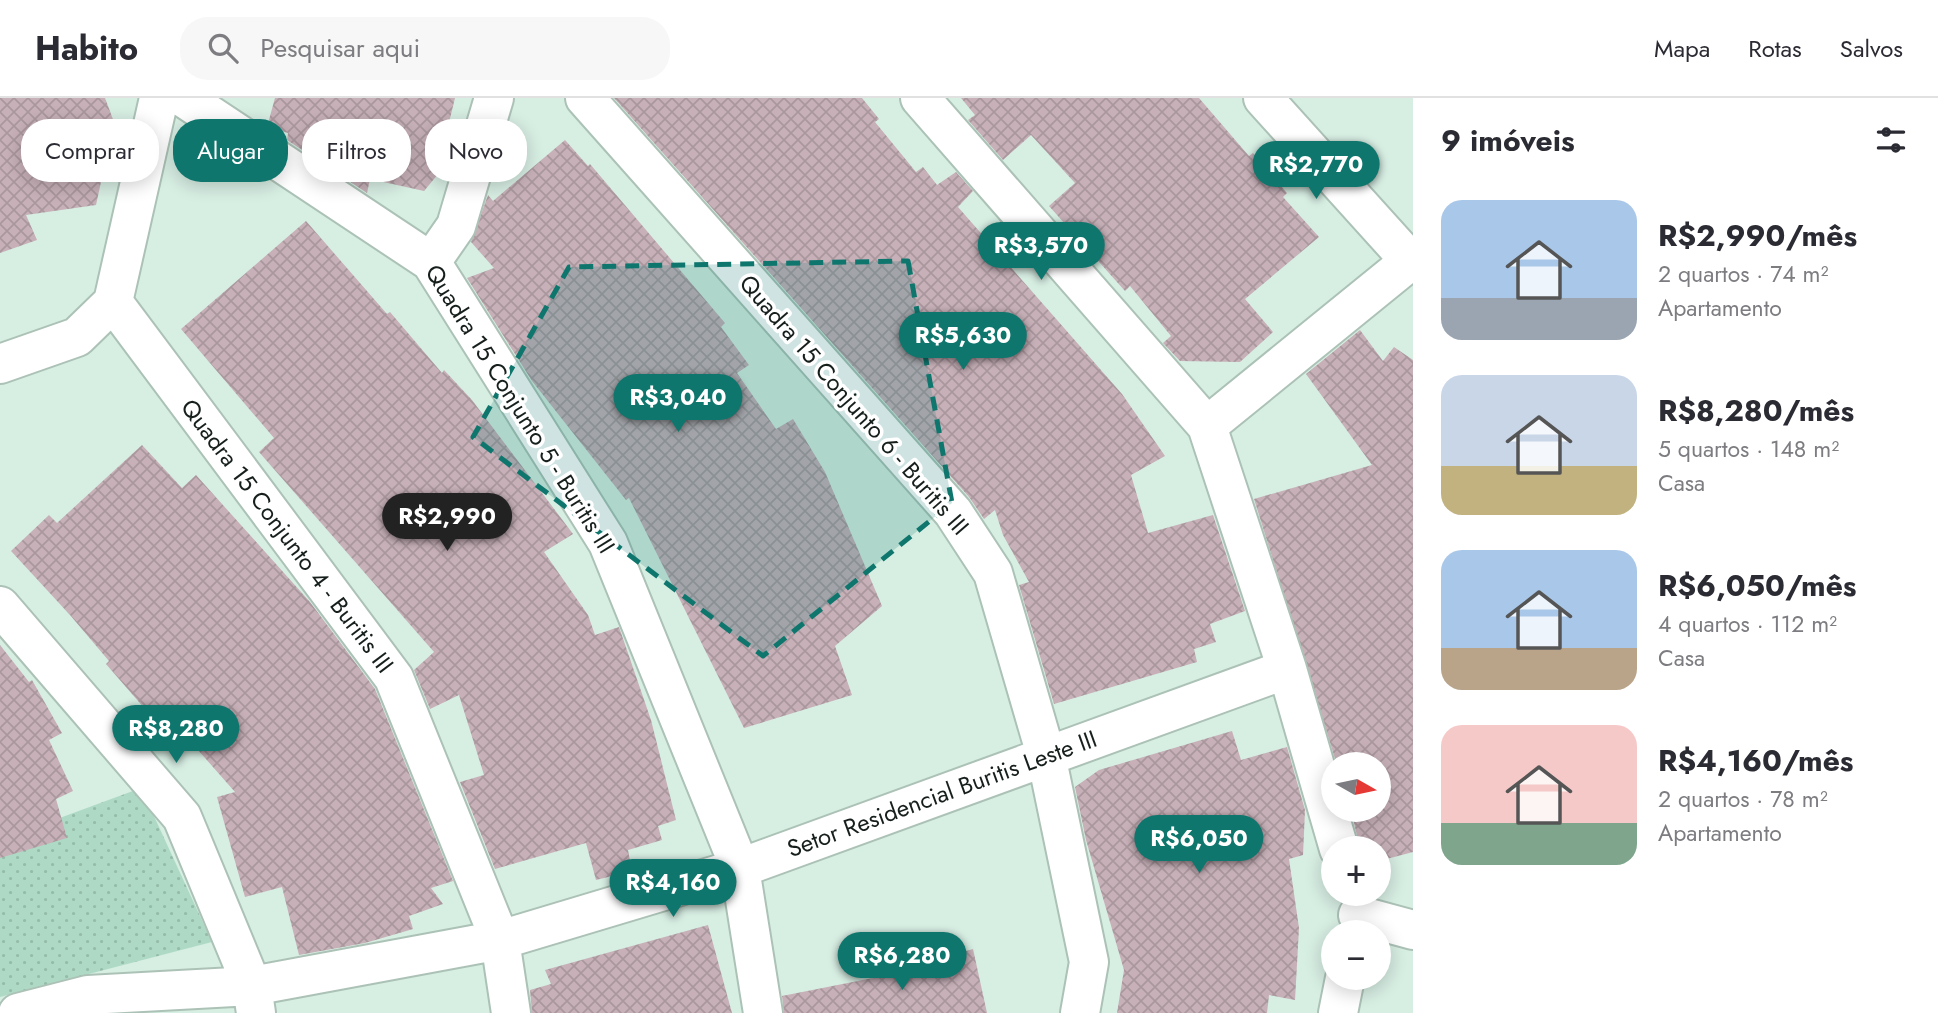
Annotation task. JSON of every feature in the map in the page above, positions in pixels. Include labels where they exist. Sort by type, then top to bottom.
[{"type":"street","points":[[0,364],[77,337],[113,302],[159,98]]},
{"type":"street","name":"Quadra 15 Conjunto 5 - Buritis III","points":[[184,98],[431,262],[608,544],[740,868],[763,1013]]},
{"type":"street","points":[[431,262],[456,226],[494,98]]},
{"type":"street","name":"Quadra 15 Conjunto 6 - Buritis III","points":[[584,98],[953,512],[993,573],[1046,755],[1089,962],[1080,1013]]},
{"type":"street","points":[[920,98],[1207,426],[1287,669],[1335,836]]},
{"type":"street","points":[[1207,426],[1412,263],[1263,98]]},
{"type":"street","name":"Quadra 15 Conjunto 4 - Buritis III","points":[[113,302],[394,678],[500,940],[511,1013]]},
{"type":"street","points":[[0,606],[182,817],[254,1000]]},
{"type":"street","name":"Setor Residencial Buritis Leste III","points":[[18,1013],[88,995],[254,1000],[500,940],[740,868],[1287,669]]},
{"type":"street","points":[[1354,914],[1413,930]]},
{"type":"street","points":[[1338,1013],[1343,990]]},
{"type":"highlighted area","points":[[908,261],[952,503],[763,656],[473,437],[569,267]]},
{"type":"green space","points":[[141,788],[212,942],[0,997],[0,840]]},
{"type":"building","points":[[0,98],[105,98],[113,119],[21,119],[21,182],[101,182],[96,205],[26,215],[37,240],[0,253]]},
{"type":"building","points":[[275,98],[455,98],[450,119],[425,119],[425,182],[432,182],[424,191],[384,182],[411,182],[411,119],[302,119],[302,150],[288,141],[288,119],[269,119]]},
{"type":"building","points":[[614,98],[862,98],[879,119],[875,122],[916,172],[923,167],[937,185],[956,172],[973,191],[958,207],[1122,394],[1165,456],[1131,475],[1148,533],[1213,515],[1245,611],[1210,624],[1216,642],[1194,649],[1197,662],[1054,704],[1019,585],[1029,582],[1003,535],[995,510],[984,519],[969,497]]},
{"type":"building","points":[[961,98],[1199,98],[1249,156],[1253,153],[1287,193],[1283,197],[1319,237],[1245,299],[1273,332],[1240,362],[1180,361],[1163,343],[1171,336],[1130,286],[1125,291],[1049,206],[1075,183],[1031,135],[1003,160],[968,120],[975,115]]},
{"type":"building","points":[[565,140],[588,166],[590,164],[725,323],[721,327],[749,365],[737,373],[776,429],[793,419],[825,472],[882,606],[835,646],[852,695],[744,728],[629,498],[626,500],[532,381],[467,278],[494,268],[471,242],[488,195],[493,201],[515,182],[527,182],[527,172]]},
{"type":"building","points":[[350,182],[369,182],[367,193]]},
{"type":"building","points":[[306,221],[387,314],[390,312],[442,373],[444,370],[472,400],[573,534],[544,552],[588,615],[595,635],[619,627],[651,720],[676,820],[658,826],[662,840],[628,850],[632,871],[596,880],[586,843],[495,869],[460,782],[484,775],[459,695],[430,709],[414,670],[434,652],[259,452],[274,438],[181,329]]},
{"type":"building","points":[[1360,330],[1383,361],[1394,347],[1413,360],[1413,852],[1391,858],[1391,836],[1357,836],[1354,822],[1391,822],[1391,752],[1333,752],[1254,499],[1372,465],[1306,374]]},
{"type":"building","points":[[142,445],[182,488],[196,475],[310,602],[375,689],[453,881],[431,888],[443,904],[409,916],[413,929],[365,943],[299,955],[282,887],[245,897],[217,797],[235,792],[168,716],[158,724],[106,664],[109,661],[70,615],[11,551],[49,515],[57,523]]},
{"type":"building","points":[[0,645],[29,682],[32,680],[62,733],[49,740],[73,791],[56,799],[67,838],[0,858]]},
{"type":"building","points":[[1232,731],[1241,760],[1287,747],[1305,810],[1303,855],[1289,859],[1299,928],[1295,1000],[1269,995],[1267,1013],[1117,1013],[1124,970],[1086,840],[1075,787],[1099,770]]},
{"type":"building","points":[[708,925],[732,1013],[532,1013],[530,990],[551,984],[545,970]]},
{"type":"building","points":[[973,949],[987,1013],[784,1013],[782,996],[883,976]]}]
